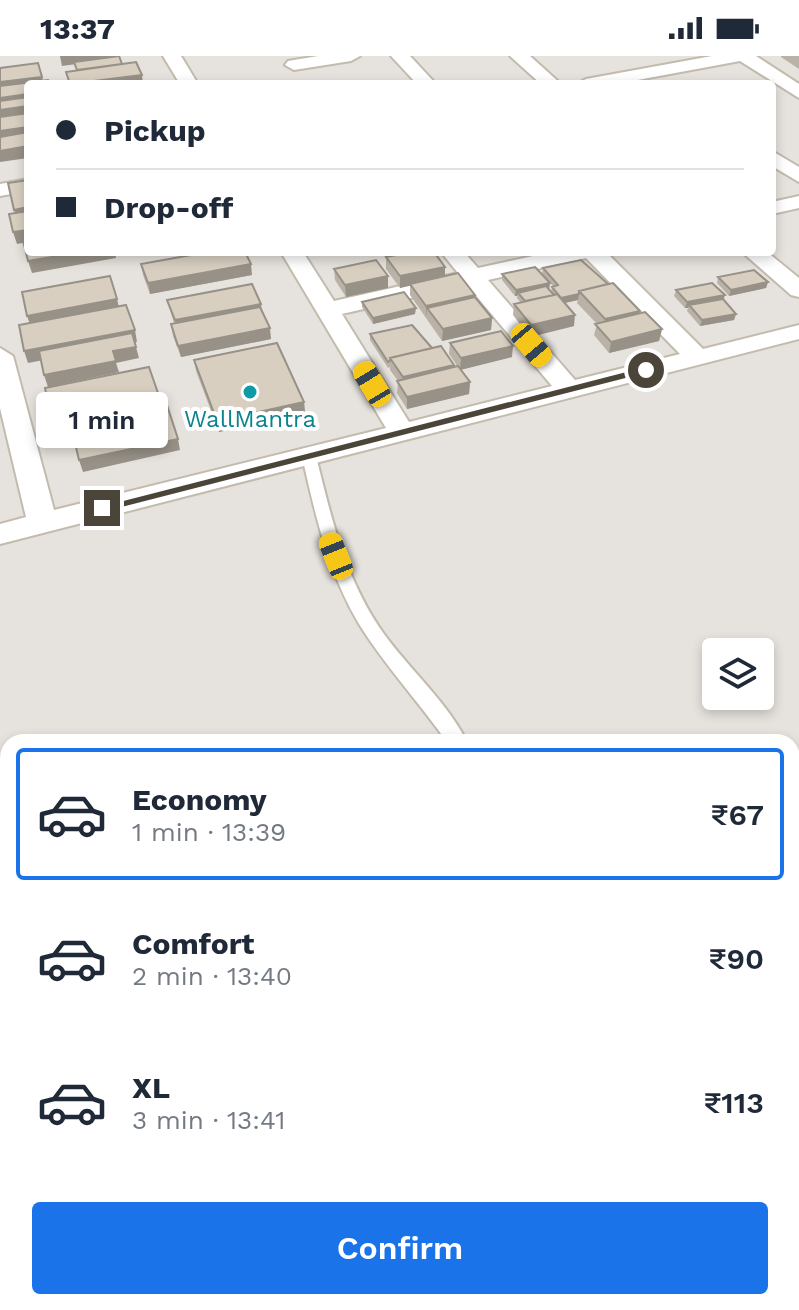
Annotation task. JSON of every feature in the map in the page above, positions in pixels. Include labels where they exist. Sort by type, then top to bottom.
[{"type":"street","points":[[172,56],[187,80]]},
{"type":"street","points":[[290,61],[351,56]]},
{"type":"street","points":[[400,56],[423,80]]},
{"type":"street","points":[[519,56],[547,80]]},
{"type":"street","points":[[634,56],[666,80]]},
{"type":"street","points":[[609,80],[743,56],[799,92]]},
{"type":"street","points":[[290,61],[307,80]]},
{"type":"street","points":[[776,160],[799,176]]},
{"type":"street","points":[[0,190],[24,186]]},
{"type":"street","points":[[776,207],[799,202]]},
{"type":"street","points":[[294,256],[402,432]]},
{"type":"street","points":[[455,256],[569,390]]},
{"type":"street","points":[[327,310],[564,256]]},
{"type":"street","points":[[597,256],[697,357]]},
{"type":"street","points":[[758,256],[799,290]]},
{"type":"street","points":[[0,534],[799,332]]},
{"type":"street","points":[[0,356],[43,524]]},
{"type":"lane","points":[[309,456],[328,534],[353,598],[405,678],[451,734]]},
{"type":"shaded area","points":[[0,56],[799,56],[799,734],[0,734]]},
{"type":"building","points":[[119,56],[122,64],[77,70],[74,62]]},
{"type":"building","points":[[136,62],[142,75],[69,80],[66,72]]},
{"type":"building","points":[[38,63],[42,77],[0,82],[0,68]]},
{"type":"building","points":[[24,83],[24,95],[0,98],[0,86]]},
{"type":"building","points":[[24,98],[24,107],[0,110],[0,101]]},
{"type":"building","points":[[24,114],[24,128],[0,131],[0,117]]},
{"type":"building","points":[[24,133],[24,147],[0,151],[0,137]]},
{"type":"building","points":[[24,181],[24,208],[14,210],[8,183]]},
{"type":"building","points":[[24,212],[24,231],[13,232],[9,214]]},
{"type":"building","points":[[27,256],[57,256],[28,261]]},
{"type":"building","points":[[186,256],[247,256],[251,264],[148,283],[141,264]]},
{"type":"building","points":[[437,256],[445,267],[400,276],[386,257]]},
{"type":"building","points":[[376,260],[388,276],[345,285],[334,269]]},
{"type":"building","points":[[581,260],[608,284],[561,298],[552,287],[558,285],[543,268]]},
{"type":"building","points":[[535,267],[550,283],[516,290],[502,274]]},
{"type":"building","points":[[754,270],[768,282],[731,290],[718,277]]},
{"type":"building","points":[[458,273],[475,295],[426,306],[410,284]]},
{"type":"building","points":[[110,276],[117,299],[27,316],[22,292]]},
{"type":"building","points":[[613,283],[640,311],[605,319],[579,291]]},
{"type":"building","points":[[712,283],[725,295],[687,302],[676,290]]},
{"type":"building","points":[[252,284],[261,304],[175,320],[167,300]]},
{"type":"building","points":[[546,286],[554,295],[525,301],[518,293]]},
{"type":"building","points":[[404,292],[416,308],[373,318],[362,302]]},
{"type":"building","points":[[557,294],[575,315],[531,325],[514,304]]},
{"type":"building","points":[[475,297],[492,318],[443,329],[427,308]]},
{"type":"building","points":[[723,299],[736,314],[702,320],[689,305]]},
{"type":"building","points":[[126,305],[135,330],[24,351],[19,325]]},
{"type":"building","points":[[260,307],[270,328],[178,346],[171,324]]},
{"type":"building","points":[[645,312],[662,329],[611,342],[595,324]]},
{"type":"building","points":[[412,325],[432,348],[390,358],[388,362],[370,334]]},
{"type":"building","points":[[501,331],[513,346],[461,358],[450,343]]},
{"type":"building","points":[[132,333],[136,347],[113,351],[116,361],[44,375],[39,351]]},
{"type":"building","name":"WallMantra","points":[[277,343],[304,402],[217,421],[194,360]]},
{"type":"building","points":[[441,346],[454,365],[403,377],[390,358]]},
{"type":"building","points":[[458,366],[470,382],[407,397],[397,381]]},
{"type":"building","points":[[149,367],[159,396],[51,418],[45,388]]},
{"type":"building","points":[[166,402],[178,439],[79,460],[70,422]]},
{"type":"place","name":"WallMantra","points":[[250,392]]},
{"type":"route","points":[[102,508],[646,370]]}]
